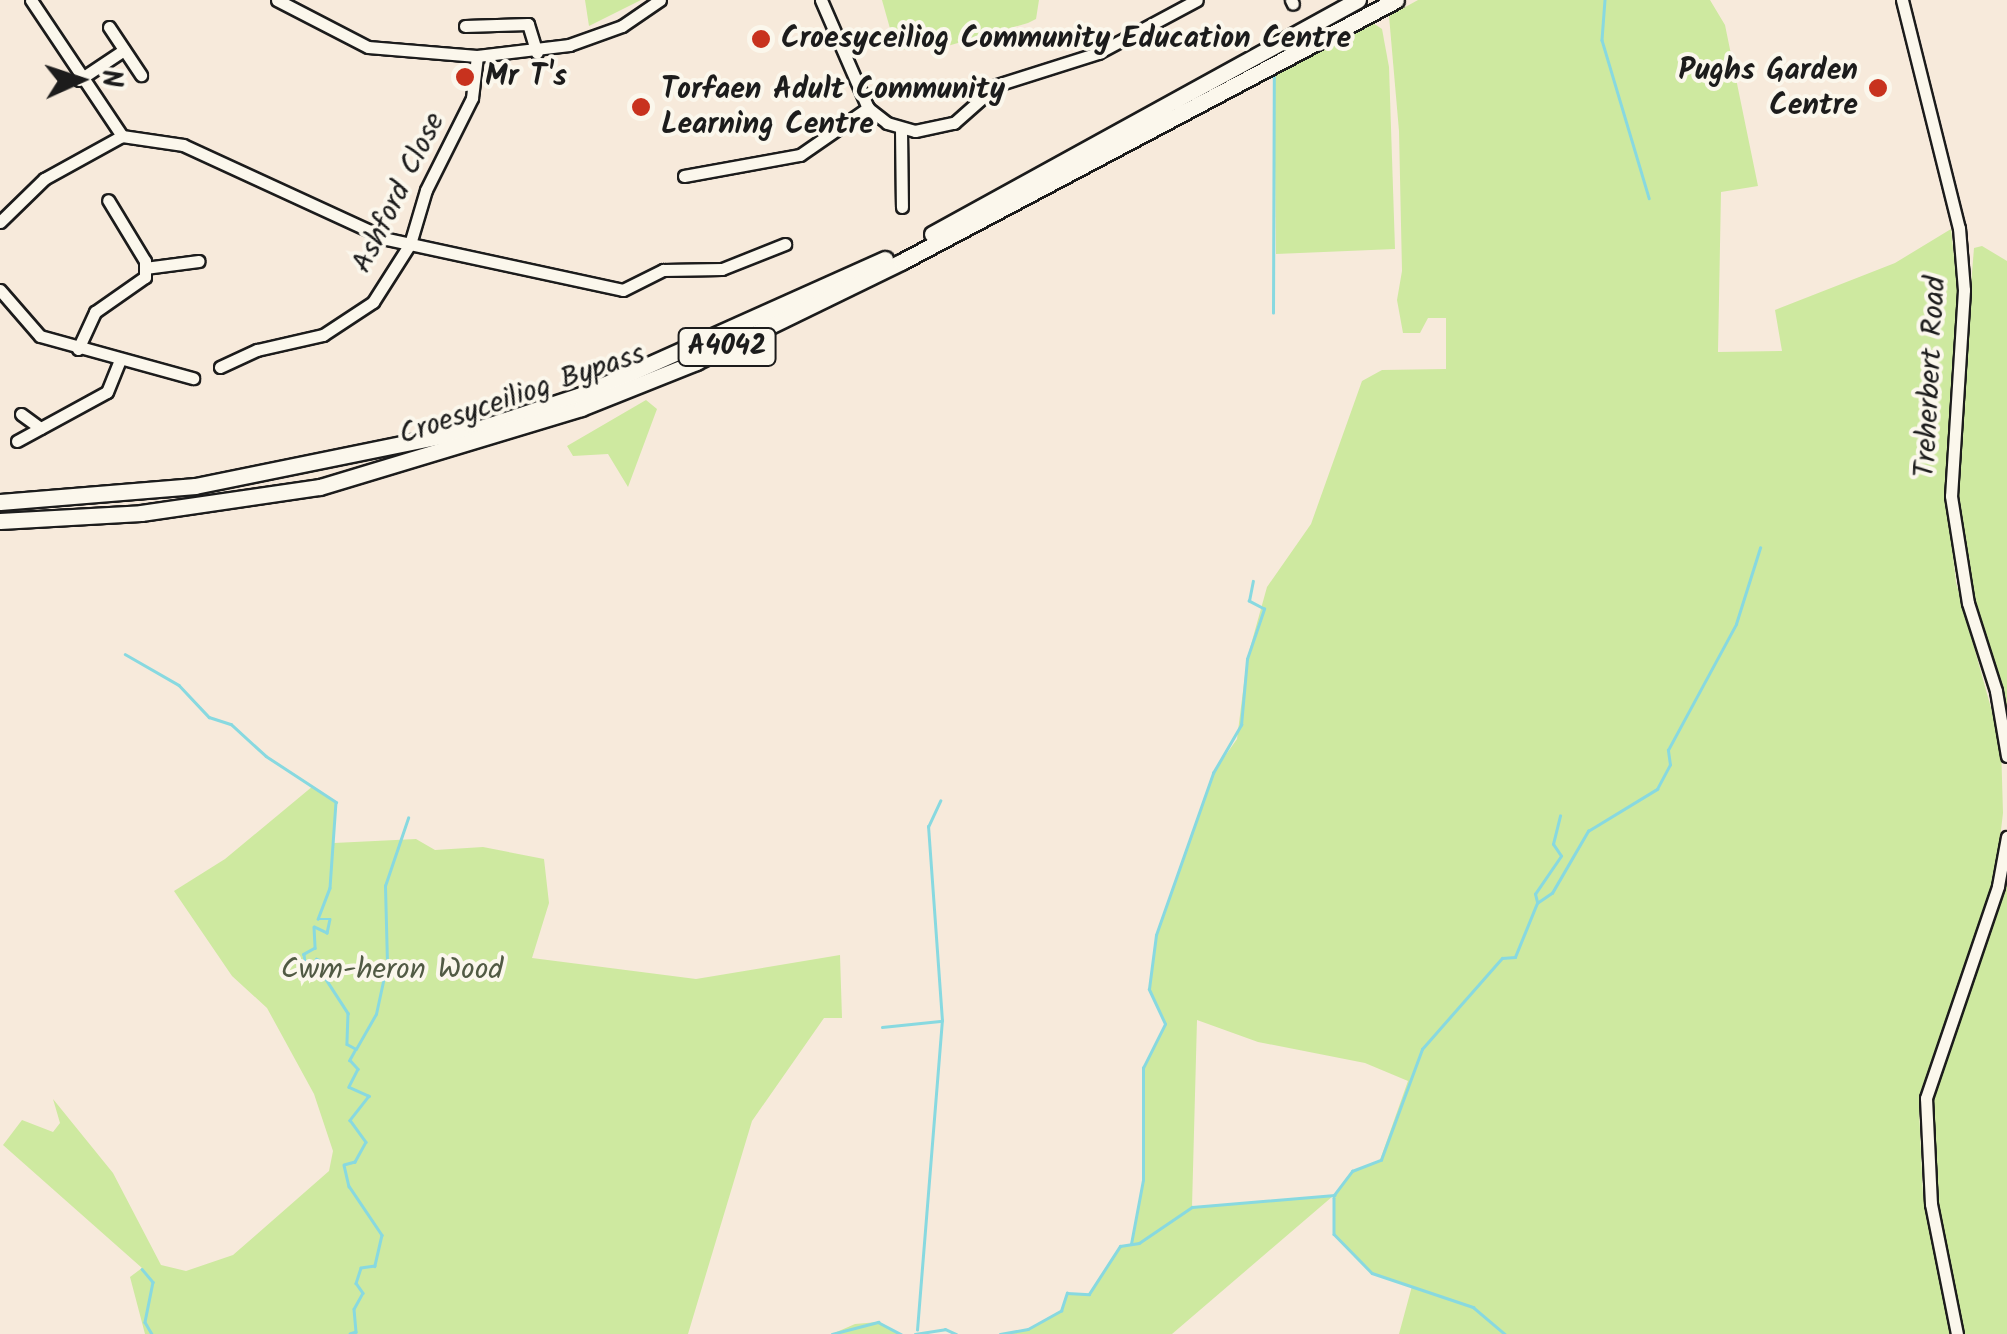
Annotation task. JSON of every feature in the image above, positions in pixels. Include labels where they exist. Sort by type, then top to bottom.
[{"type":"highway","name":"Croesyceiliog Bypass","points":[[0,502],[228,480],[484,427],[582,395],[899,252],[1358,0]]},
{"type":"highway","name":"Croesyceiliog Bypass","points":[[0,521],[141,513],[320,487],[582,408],[696,362],[902,262],[1396,0]]},
{"type":"street","points":[[31,0],[80,80],[122,136]]},
{"type":"street","points":[[277,0],[368,47],[477,56],[537,53],[600,36],[660,0]]},
{"type":"street","points":[[822,0],[868,108],[901,129],[954,123],[997,85],[1098,53],[1197,0]]},
{"type":"street","points":[[1160,0],[1168,15]]},
{"type":"street","name":"Treherbert Road","points":[[1902,0],[1959,228],[1964,290],[1951,496],[1968,603],[1996,691],[2007,756]]},
{"type":"street","points":[[465,26],[528,24],[537,53]]},
{"type":"street","points":[[110,27],[140,75]]},
{"type":"street","points":[[80,80],[124,50]]},
{"type":"street","name":"Ashford Close","points":[[220,367],[346,324],[373,302],[410,244],[426,190],[472,98],[477,56]]},
{"type":"street","points":[[684,176],[800,155],[868,108]]},
{"type":"street","points":[[901,129],[902,207]]},
{"type":"street","points":[[0,222],[44,180],[122,136],[184,145],[371,233],[623,290],[663,270],[722,269],[785,244]]},
{"type":"street","points":[[78,349],[96,312],[146,277],[145,268],[108,200]]},
{"type":"street","points":[[145,268],[198,261]]},
{"type":"street","points":[[0,290],[40,336],[193,378]]},
{"type":"street","points":[[17,441],[107,392],[120,359]]},
{"type":"street","points":[[22,414],[40,428]]},
{"type":"street","points":[[1957,1334],[1931,1204],[1925,1110],[1998,886],[2007,838]]},
{"type":"green space","points":[[585,0],[641,0],[589,26]]},
{"type":"green space","points":[[882,0],[1039,0],[1036,19],[1028,23],[944,47],[896,50]]},
{"type":"green space","points":[[1418,0],[1710,0],[1725,25],[1758,186],[1721,192],[1718,352],[1782,351],[1775,310],[1895,263],[1951,229],[1958,294],[1945,483],[1956,582],[2001,744],[2003,813],[1995,881],[1919,1108],[1923,1195],[1952,1334],[1399,1334],[1412,1286],[1372,1273],[1334,1234],[1333,1196],[1172,1334],[1000,1334],[1028,1329],[1061,1311],[1067,1293],[1090,1294],[1120,1246],[1131,1244],[1143,1180],[1143,1068],[1165,1024],[1149,989],[1156,935],[1213,773],[1237,739],[1247,659],[1267,587],[1311,524],[1362,381],[1382,370],[1446,369],[1446,318],[1428,318],[1420,333],[1403,333],[1397,300],[1402,271],[1399,131],[1389,16]],"holes":[[[1197,1020],[1258,1042],[1365,1063],[1408,1081],[1380,1160],[1352,1171],[1334,1195],[1192,1207]]]},
{"type":"green space","points":[[1373,23],[1382,29],[1389,67],[1395,249],[1276,254],[1274,75]]},
{"type":"green space","points":[[1982,246],[2007,261],[2007,709],[1970,588],[1956,471],[1974,248]]},
{"type":"green space","points":[[646,400],[657,409],[628,487],[608,454],[573,456],[567,446]]},
{"type":"green space","name":"Cwm-heron Wood","points":[[313,786],[336,802],[334,843],[416,839],[435,850],[483,847],[544,859],[549,903],[532,958],[696,979],[840,955],[842,1018],[824,1018],[752,1121],[688,1334],[145,1334],[130,1277],[142,1268],[3,1145],[22,1120],[53,1132],[60,1123],[53,1099],[113,1173],[161,1265],[186,1271],[233,1255],[329,1171],[333,1151],[314,1094],[267,1008],[232,976],[174,891],[225,859]]},
{"type":"green space","points":[[2007,882],[2007,1334],[1964,1334],[1936,1201],[1929,1118],[1965,990]]},
{"type":"green space","points":[[878,1322],[901,1334],[832,1334],[855,1324]]},
{"type":"waterway","points":[[1605,0],[1602,40],[1649,198]]},
{"type":"waterway","points":[[1273,313],[1274,75]]},
{"type":"waterway","points":[[1000,1334],[1028,1329],[1061,1311],[1067,1293],[1089,1294],[1120,1246],[1139,1243],[1192,1207],[1334,1195],[1352,1171],[1381,1160],[1422,1049],[1502,958],[1515,957],[1537,903],[1552,893],[1588,831],[1657,789],[1670,765],[1668,750],[1736,624],[1760,548]]},
{"type":"waterway","points":[[1131,1244],[1143,1180],[1143,1068],[1165,1024],[1149,989],[1156,935],[1213,773],[1241,725],[1247,659],[1264,609],[1249,601],[1253,581]]},
{"type":"waterway","points":[[125,654],[179,685],[209,717],[231,724],[266,756],[336,802],[330,888],[318,919],[330,919],[327,933],[314,927],[315,948],[304,954],[306,974],[316,959],[323,961],[322,973],[348,1013],[347,1044],[356,1049],[350,1060],[358,1069],[349,1087],[369,1096],[350,1120],[366,1142],[355,1162],[344,1165],[349,1186],[382,1235],[375,1266],[361,1268],[356,1283],[363,1293],[354,1309],[356,1332],[350,1334]]},
{"type":"waterway","points":[[917,1330],[942,1021],[928,827],[940,801]]},
{"type":"waterway","points":[[1537,902],[1535,894],[1561,856],[1553,844],[1560,816]]},
{"type":"waterway","points":[[356,1049],[376,1014],[387,963],[385,886],[408,818]]},
{"type":"waterway","points":[[882,1027],[940,1021]]},
{"type":"waterway","points":[[1334,1198],[1334,1234],[1372,1273],[1473,1307],[1505,1334]]},
{"type":"waterway","points":[[142,1269],[153,1282],[145,1322],[152,1334]]},
{"type":"waterway","points":[[832,1334],[878,1322],[901,1334]]},
{"type":"waterway","points":[[915,1334],[945,1329],[956,1334]]},
{"type":"place","name":"Croesyceiliog Community Education Centre","points":[[761,39]]},
{"type":"place","name":"Mr T's","points":[[465,77]]},
{"type":"place","name":"Pughs Garden Centre","points":[[1878,88]]},
{"type":"place","name":"Torfaen Adult Community Learning Centre","points":[[641,107]]}]
